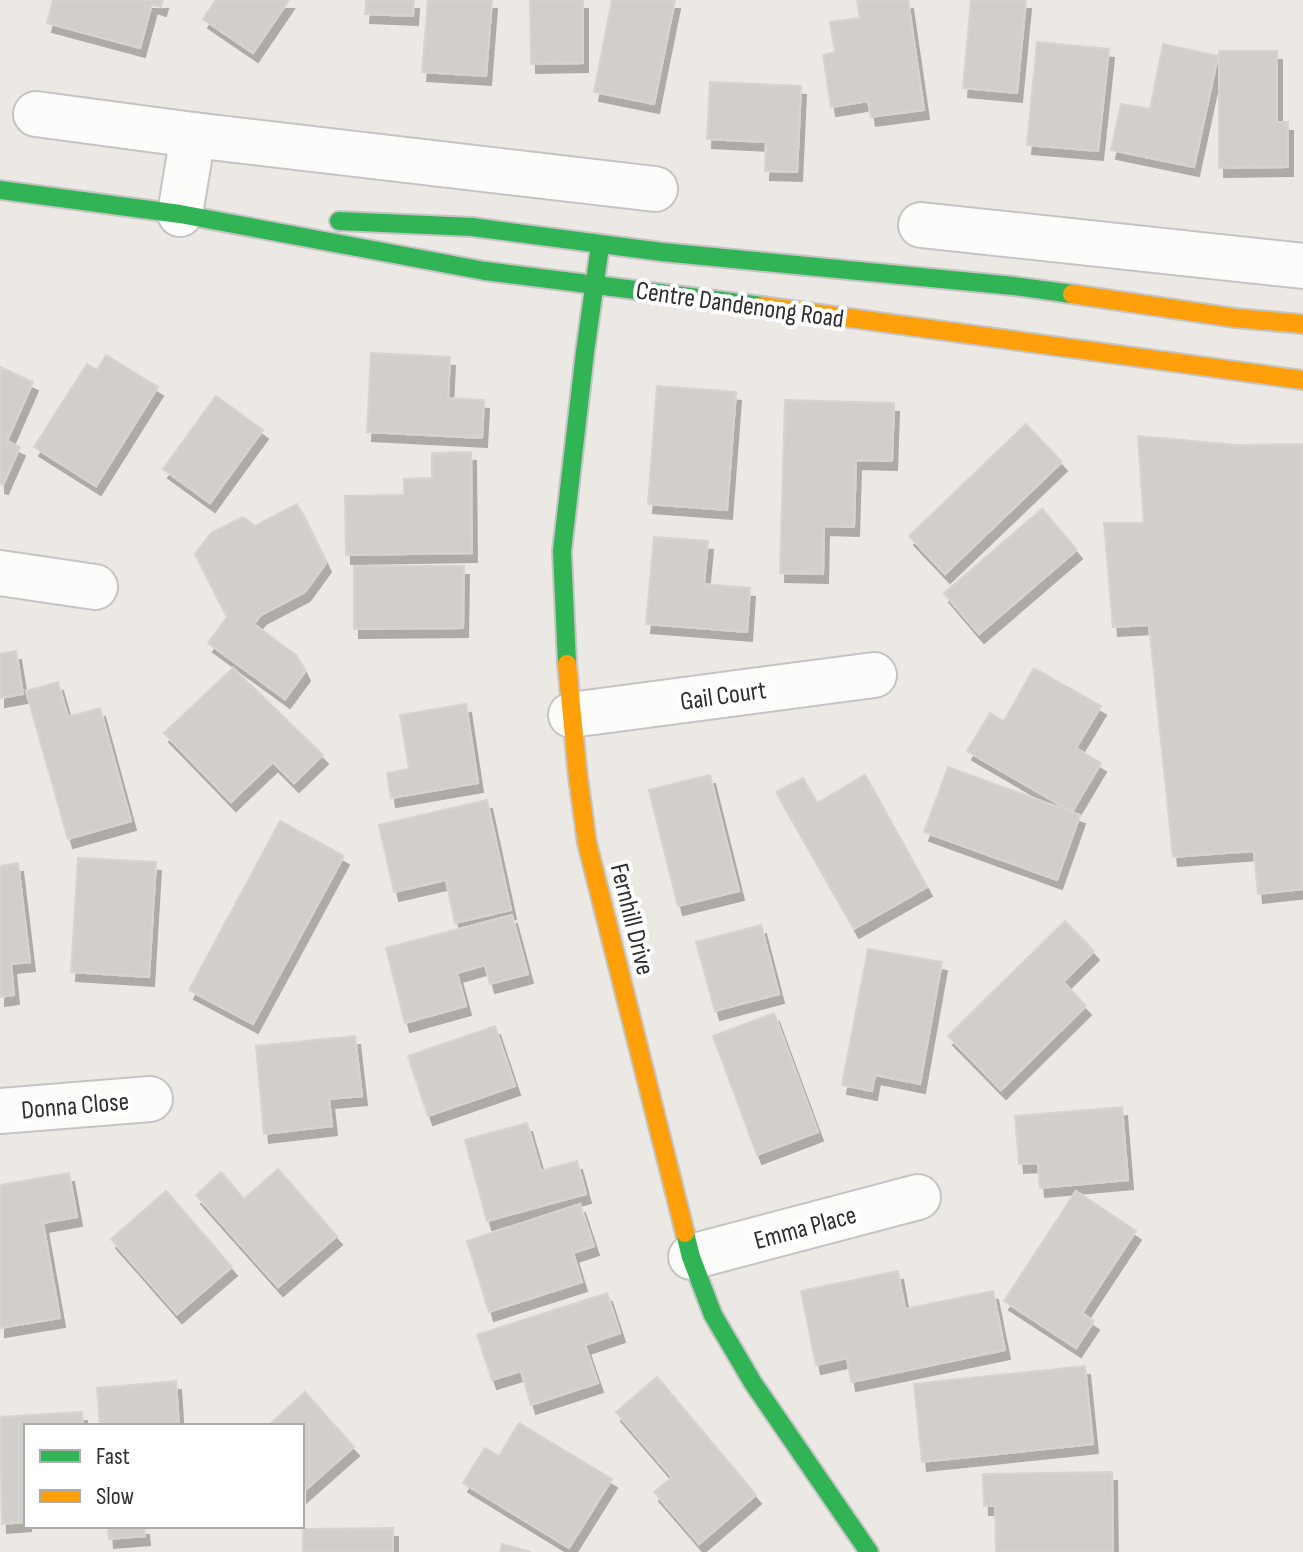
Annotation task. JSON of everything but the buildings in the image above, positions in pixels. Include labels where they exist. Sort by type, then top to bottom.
[{"type":"main road","name":"Centre Dandenong Road","points":[[0,190],[180,214],[485,271],[1303,380]]},
{"type":"main road","name":"Centre Dandenong Road","points":[[180,214],[472,227],[677,253],[1014,286],[1235,318],[1303,324]]},
{"type":"main road","name":"Fernhill Drive","points":[[600,244],[562,551],[567,670],[587,843],[691,1257],[713,1315],[753,1383],[861,1549]]},
{"type":"street","points":[[36,114],[655,189]]},
{"type":"street","points":[[180,214],[193,135]]},
{"type":"street","points":[[921,225],[1303,266]]},
{"type":"street","points":[[0,573],[95,587]]},
{"type":"street","name":"Gail Court","points":[[571,715],[874,675]]},
{"type":"street","name":"Donna Close","points":[[0,1111],[150,1099]]},
{"type":"street","name":"Emma Place","points":[[691,1257],[918,1197]]},
{"type":"traffic: fast","points":[[0,190],[180,214],[485,271],[762,306]]},
{"type":"traffic: fast","points":[[339,221],[472,227],[662,252],[1072,294]]},
{"type":"traffic: fast","points":[[567,664],[562,551],[600,246]]},
{"type":"traffic: fast","points":[[685,1233],[713,1315],[753,1383],[869,1552]]},
{"type":"traffic: slow","points":[[1072,294],[1235,318],[1303,324]]},
{"type":"traffic: slow","points":[[762,306],[1303,380]]},
{"type":"traffic: slow","points":[[567,664],[587,843],[685,1233]]}]
